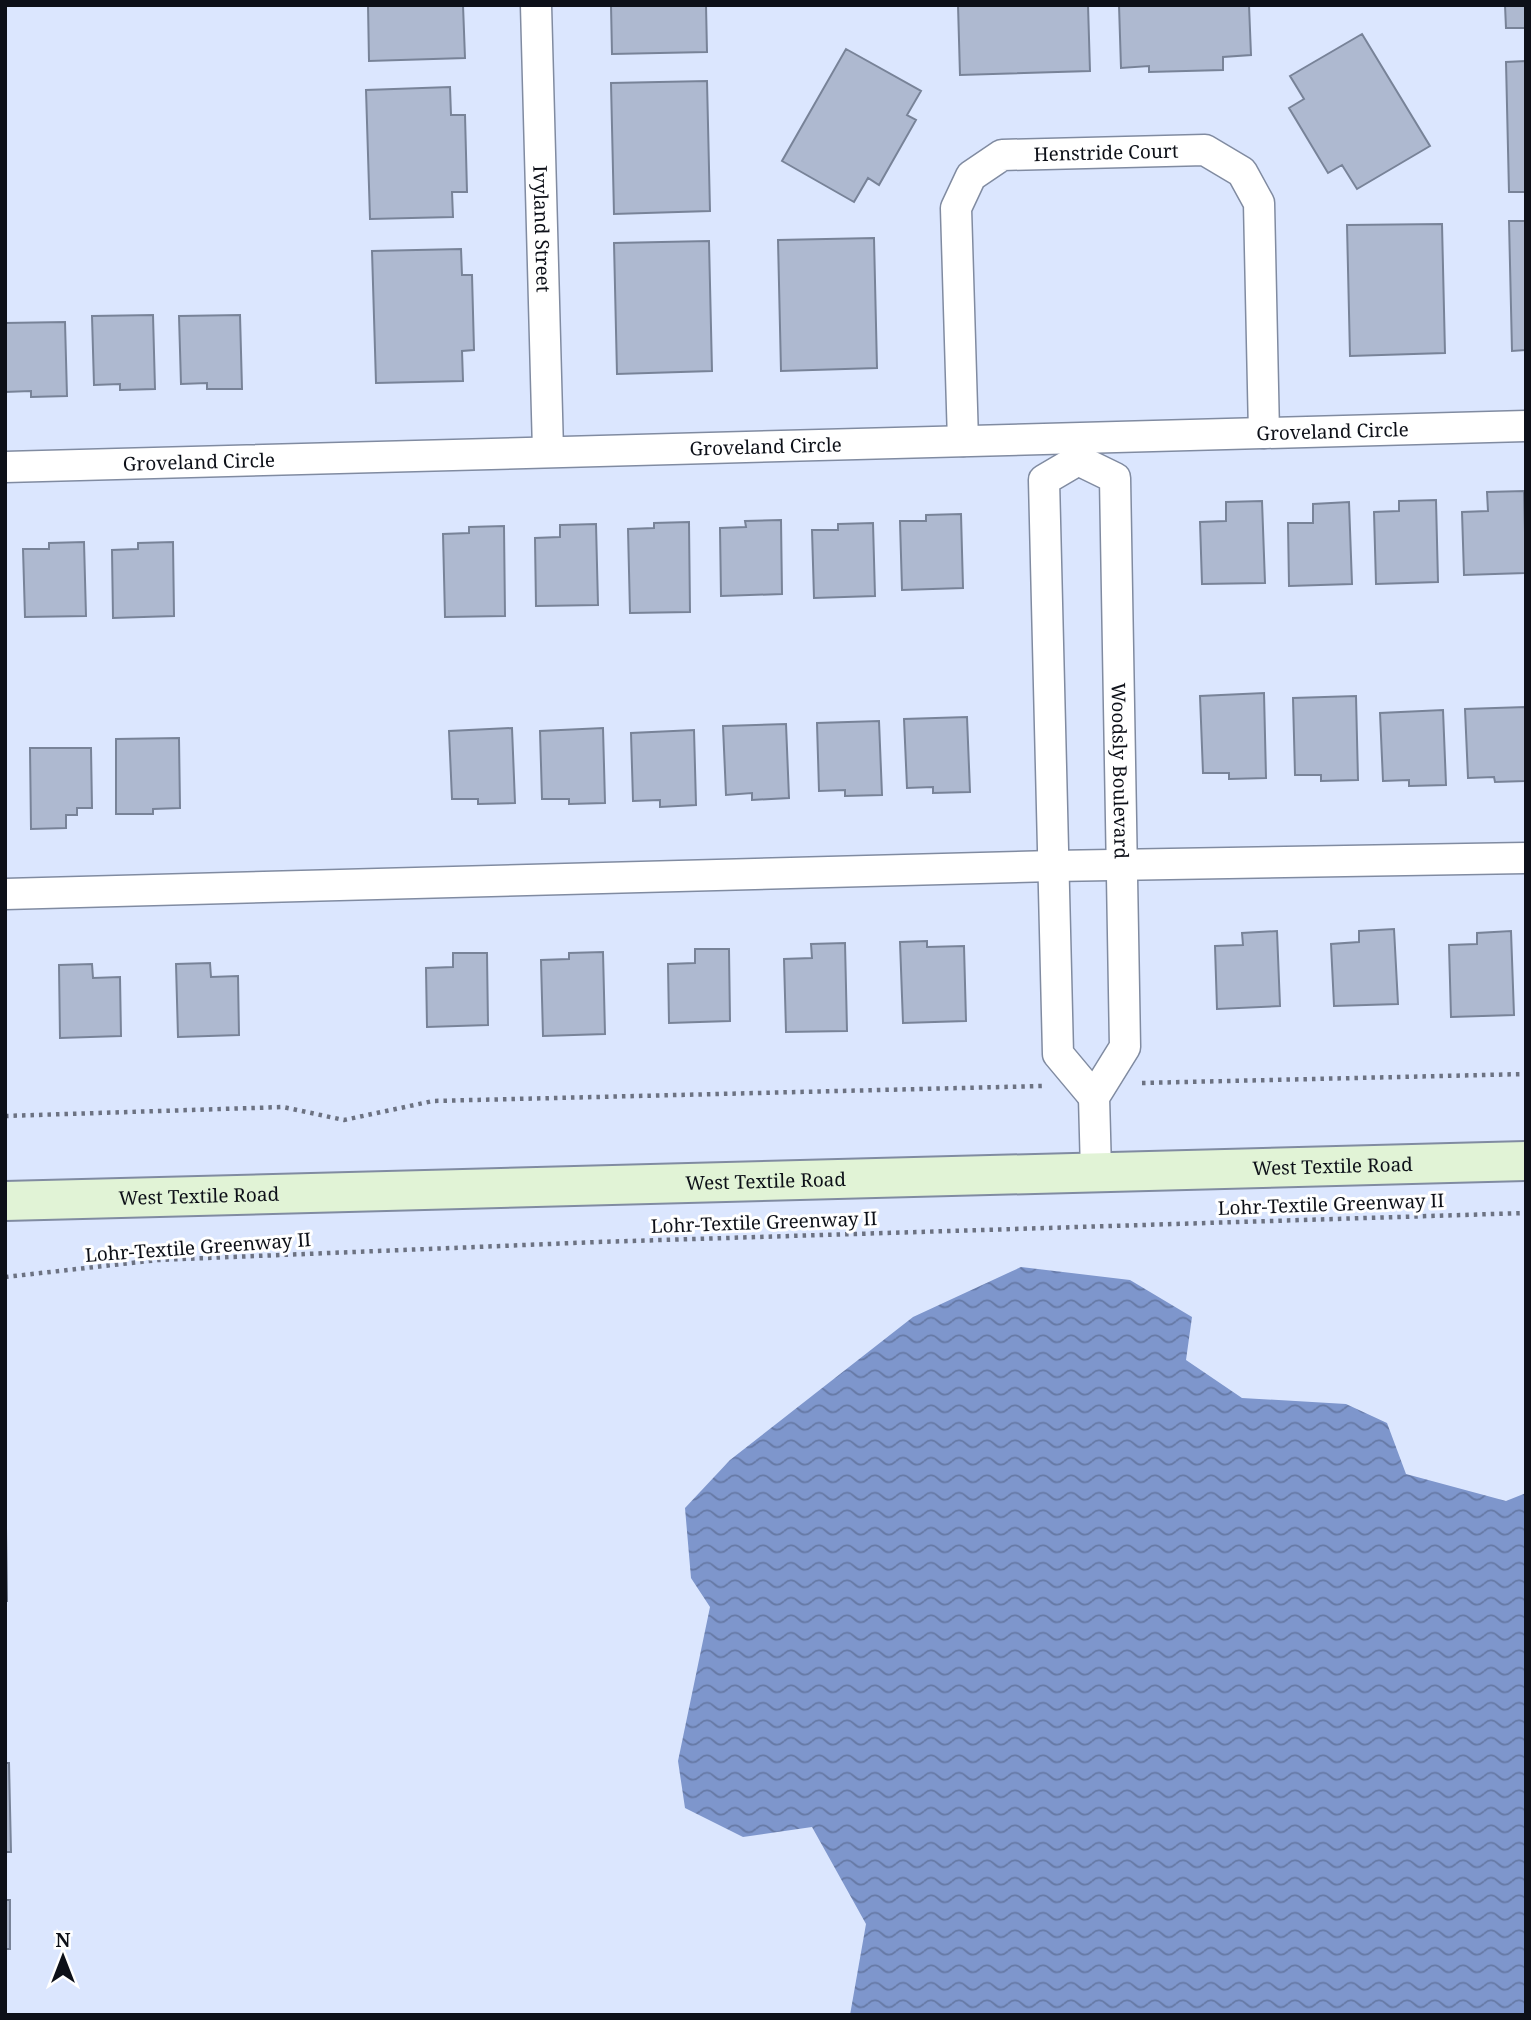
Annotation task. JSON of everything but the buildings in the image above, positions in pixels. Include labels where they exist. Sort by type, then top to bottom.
[{"type":"main road","name":"West Textile Road","points":[[5,1202],[1526,1161]]},
{"type":"street","name":"Ivyland Street","points":[[536,5],[548,451]]},
{"type":"street","name":"Henstride Court","points":[[963,441],[956,208],[971,176],[1002,155],[1205,150],[1242,172],[1259,203],[1265,433]]},
{"type":"street","name":"Groveland Circle","points":[[5,467],[963,441],[1077,449],[1265,433],[1526,426]]},
{"type":"street","points":[[1077,449],[1044,480],[1053,866],[1058,1054],[1094,1089],[1096,1172]]},
{"type":"street","name":"Woodsly Boulevard","points":[[1077,449],[1115,478],[1125,1047],[1094,1089]]},
{"type":"street","points":[[5,894],[1053,866],[1526,858]]},
{"type":"path","points":[[5,1116],[283,1107],[344,1120],[433,1101],[1094,1089],[1526,1074]]},
{"type":"path","name":"Lohr-Textile Greenway II","points":[[5,1277],[158,1260],[766,1236],[1526,1213]]},
{"type":"water","points":[[1021,1267],[1130,1280],[1192,1317],[1186,1360],[1242,1398],[1346,1404],[1387,1423],[1406,1474],[1506,1501],[1526,1493],[1526,2015],[850,2015],[866,1924],[812,1827],[743,1837],[685,1808],[678,1761],[710,1607],[691,1578],[685,1508],[730,1460],[913,1317]]}]
